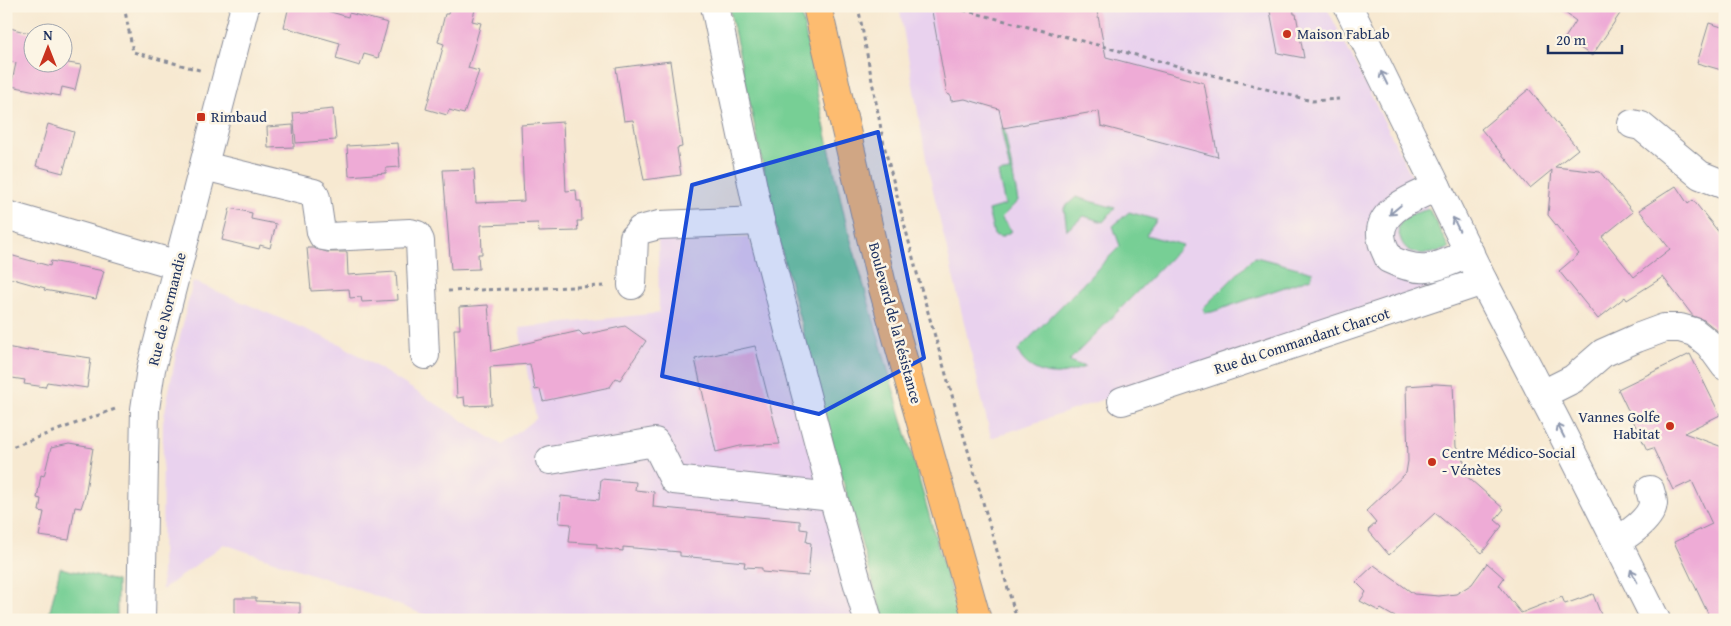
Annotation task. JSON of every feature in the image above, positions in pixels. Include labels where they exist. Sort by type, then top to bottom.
[{"type":"main road","name":"Boulevard de la Résistance","points":[[821,12],[882,285],[977,620]]},
{"type":"street","name":"Rue de Normandie","points":[[141,620],[144,408],[151,369],[245,6]]},
{"type":"street","points":[[715,6],[760,221],[833,497],[868,620]]},
{"type":"street","points":[[1348,6],[1483,281],[1656,620]]},
{"type":"street","points":[[1632,124],[1641,126],[1700,175],[1725,185]]},
{"type":"street","points":[[204,166],[314,193],[323,236],[410,233],[417,235],[420,241],[425,355]]},
{"type":"street","points":[[1437,187],[1390,212],[1382,224],[1381,239],[1389,259],[1411,268],[1431,268],[1470,253]]},
{"type":"street","points":[[6,216],[178,265]]},
{"type":"street","points":[[632,285],[634,236],[640,230],[659,225],[760,221]]},
{"type":"street","name":"Rue du Commandant Charcot","points":[[1122,401],[1483,281]]},
{"type":"street","points":[[1542,394],[1573,379],[1603,353],[1664,328],[1680,328],[1694,332],[1709,344],[1725,366]]},
{"type":"street","points":[[550,460],[655,442],[674,480],[833,497]]},
{"type":"street","points":[[1617,541],[1640,524],[1651,510],[1653,502],[1650,490]]},
{"type":"path","points":[[124,6],[133,52],[226,76]]},
{"type":"path","points":[[858,6],[884,145],[900,208],[919,281],[1017,620]]},
{"type":"path","points":[[948,6],[1312,101],[1339,99]]},
{"type":"path","points":[[422,292],[632,285]]},
{"type":"path","points":[[6,449],[130,404],[144,408]]},
{"type":"highlighted area","points":[[878,132],[924,358],[819,414],[662,376],[692,185]]},
{"type":"shaded area","points":[[899,6],[1326,6],[1462,276],[991,438],[928,169]]},
{"type":"shaded area","points":[[658,238],[749,238],[833,497],[858,620],[438,620],[370,594],[224,544],[162,590],[163,422],[193,281],[342,345],[502,445],[536,418],[519,328],[659,313]]},
{"type":"green space","points":[[729,6],[800,6],[846,223],[959,620],[884,620],[838,464],[779,241]]},
{"type":"green space","points":[[1001,128],[1004,128],[1018,201],[1001,218],[1012,231],[1001,237],[994,235],[988,210],[1005,205],[998,173],[1010,171]]},
{"type":"green space","points":[[1076,197],[1115,208],[1103,222],[1084,216],[1067,230],[1064,208]]},
{"type":"green space","points":[[1429,209],[1449,248],[1428,254],[1420,254],[1408,249],[1403,244],[1398,229],[1406,217]]},
{"type":"green space","points":[[1129,212],[1157,220],[1146,235],[1183,245],[1069,361],[1085,367],[1069,372],[1048,374],[1027,364],[1018,350],[1120,246],[1113,226]]},
{"type":"green space","points":[[1256,257],[1313,272],[1311,278],[1205,313],[1203,308]]},
{"type":"green space","points":[[60,568],[117,581],[117,620],[48,620]]},
{"type":"building","points":[[289,6],[311,6],[348,17],[349,13],[388,23],[378,58],[364,54],[360,66],[336,59],[340,43],[284,27]]},
{"type":"building","points":[[450,6],[476,6],[472,21],[481,23],[468,68],[479,71],[464,114],[449,110],[447,115],[426,109],[444,44],[438,42],[445,14],[448,14]]},
{"type":"building","points":[[931,6],[1096,6],[1106,57],[1204,83],[1218,157],[1101,126],[1099,111],[1003,128],[999,109],[965,99],[951,101],[950,95],[947,94]]},
{"type":"building","name":"Maison FabLab","points":[[1269,6],[1293,6],[1304,58],[1278,53]]},
{"type":"building","points":[[1556,6],[1625,6],[1592,56],[1565,38],[1576,21]]},
{"type":"building","points":[[1709,23],[1725,28],[1725,71],[1697,63]]},
{"type":"building","points":[[10,28],[22,31],[22,72],[72,72],[72,64],[81,65],[75,90],[62,87],[60,96],[11,86],[16,63],[6,60],[6,40]]},
{"type":"building","points":[[670,61],[682,147],[677,148],[681,175],[644,180],[633,120],[624,121],[616,68]]},
{"type":"building","points":[[1529,89],[1578,149],[1555,167],[1600,172],[1633,212],[1602,237],[1634,277],[1670,249],[1639,210],[1676,186],[1688,204],[1693,200],[1725,240],[1725,339],[1704,320],[1693,316],[1663,277],[1627,300],[1625,297],[1598,319],[1559,271],[1579,254],[1548,215],[1552,170],[1530,188],[1481,129]]},
{"type":"building","points":[[333,109],[336,140],[296,143],[293,113]]},
{"type":"building","points":[[563,122],[566,191],[576,190],[577,201],[581,201],[582,221],[577,221],[578,231],[539,232],[538,223],[481,225],[482,254],[478,254],[479,269],[451,270],[443,170],[474,169],[476,203],[524,201],[521,125]]},
{"type":"building","points":[[48,124],[74,132],[63,173],[36,166]]},
{"type":"building","points":[[293,125],[294,147],[268,148],[267,127]]},
{"type":"building","points":[[398,143],[400,167],[386,168],[386,173],[349,176],[347,146]]},
{"type":"building","points":[[230,208],[252,213],[251,219],[276,224],[270,248],[260,245],[259,249],[222,240]]},
{"type":"building","points":[[307,248],[327,252],[347,252],[348,275],[396,272],[398,300],[362,302],[361,297],[350,298],[349,289],[311,291]]},
{"type":"building","points":[[6,254],[50,266],[51,261],[104,271],[96,299],[44,290],[45,288],[6,277]]},
{"type":"building","points":[[488,305],[492,351],[579,331],[583,335],[625,326],[646,341],[620,380],[616,378],[610,387],[543,401],[540,389],[535,390],[530,364],[490,367],[492,405],[465,406],[464,397],[457,398],[454,329],[460,329],[459,307]]},
{"type":"building","points":[[755,346],[780,444],[740,446],[716,452],[695,359]]},
{"type":"building","points":[[6,347],[91,358],[87,388],[47,382],[45,387],[24,384],[25,380],[6,377]]},
{"type":"building","points":[[1690,354],[1720,415],[1684,433],[1725,448],[1725,620],[1711,620],[1674,542],[1712,524],[1692,481],[1673,490],[1653,448],[1647,450],[1618,389]]},
{"type":"building","name":"Centre Médico-Social - Vénètes","points":[[1453,385],[1456,447],[1468,469],[1463,473],[1504,509],[1495,520],[1502,526],[1482,553],[1435,513],[1389,555],[1368,530],[1376,523],[1366,511],[1406,473],[1408,461],[1406,386]]},
{"type":"building","points":[[69,444],[93,448],[85,496],[81,508],[75,507],[69,540],[39,536],[44,512],[39,511],[41,499],[37,498],[41,475],[44,476],[51,448]]},
{"type":"building","points":[[601,479],[636,482],[635,490],[654,492],[653,507],[800,521],[800,529],[808,530],[806,542],[811,543],[808,576],[762,572],[762,568],[744,567],[745,562],[680,556],[680,552],[623,547],[623,551],[597,548],[597,544],[569,542],[571,524],[559,523],[561,496],[599,500]]},
{"type":"building","points":[[1487,563],[1504,578],[1499,585],[1521,613],[1562,597],[1565,604],[1593,594],[1603,620],[1404,620],[1381,609],[1379,611],[1360,601],[1366,592],[1356,582],[1374,565],[1414,594],[1439,596],[1456,594],[1472,584]]},
{"type":"building","points":[[235,598],[256,598],[256,601],[300,603],[300,620],[235,620]]},
{"type":"place","name":"Maison FabLab","points":[[1287,34]]},
{"type":"place","name":"Rimbaud","points":[[201,117]]},
{"type":"place","name":"Vannes Golfe Habitat","points":[[1670,426]]},
{"type":"place","name":"Centre Médico-Social - Vénètes","points":[[1432,462]]}]
